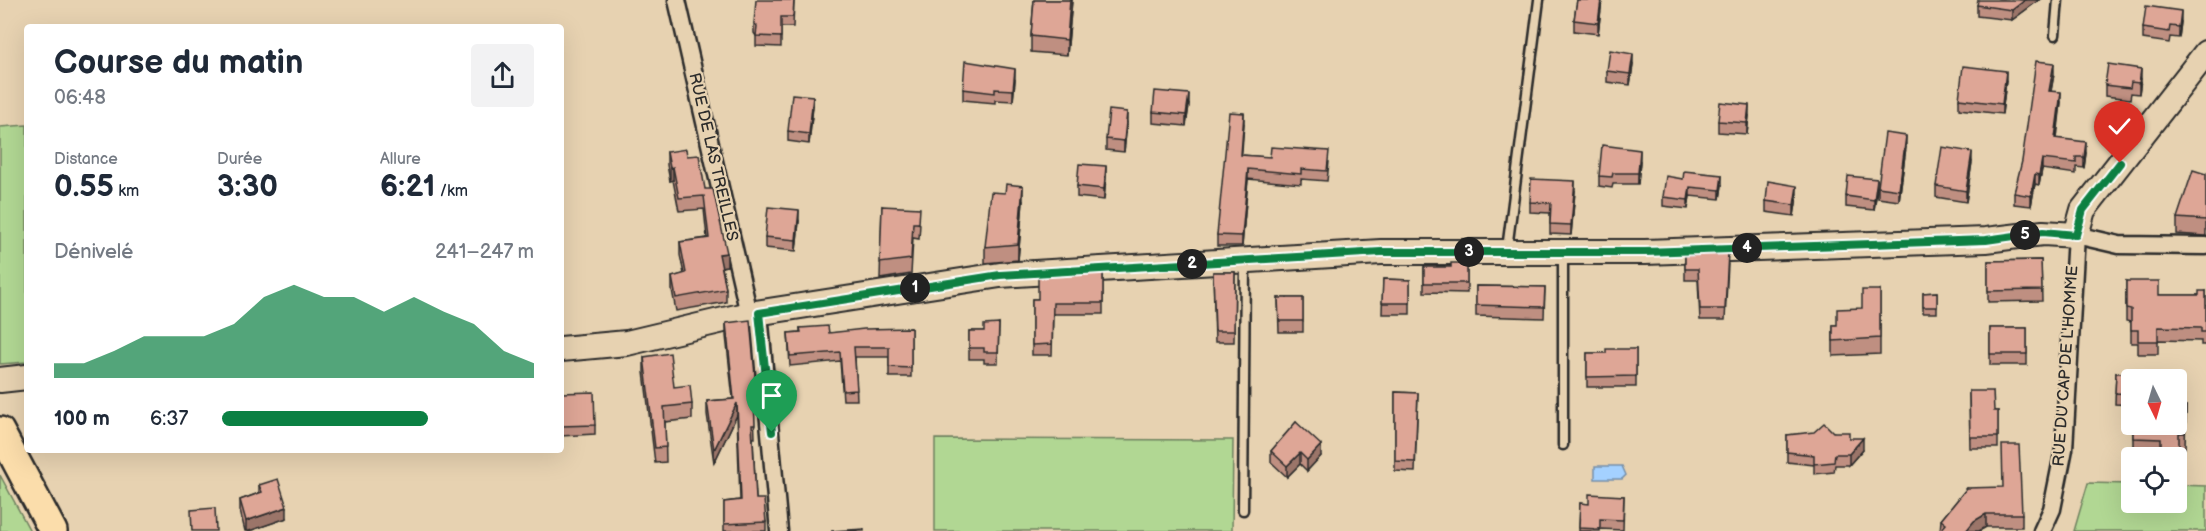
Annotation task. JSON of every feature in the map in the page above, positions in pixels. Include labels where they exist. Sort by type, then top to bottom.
[{"type":"main road","points":[[0,431],[53,531]]},
{"type":"street","name":"RUE DE LAS TREILLES","points":[[677,0],[754,314],[779,531]]},
{"type":"street","points":[[2076,235],[2083,210],[2206,53]]},
{"type":"street","points":[[564,349],[627,343],[754,314],[1000,275],[1381,252],[1563,252],[1986,240],[2043,232],[2076,235],[2118,245],[2206,246]]},
{"type":"street","name":"RUE DU CAP DE L'HOMME","points":[[2042,531],[2052,509],[2064,449],[2076,235]]},
{"type":"street","points":[[0,380],[24,376]]},
{"type":"lane","points":[[1507,252],[1539,0]]},
{"type":"lane","points":[[2055,36],[2058,0]]},
{"type":"lane","points":[[1563,252],[1563,445]]},
{"type":"lane","points":[[1243,510],[1245,261]]},
{"type":"green space","points":[[24,125],[24,362],[0,364],[0,127]]},
{"type":"green space","points":[[935,439],[1233,440],[1232,531],[935,531]]},
{"type":"green space","points":[[0,475],[30,531],[0,531]]},
{"type":"green space","points":[[2088,483],[2121,484],[2121,513],[2187,513],[2187,485],[2206,486],[2206,531],[2074,531]]},
{"type":"water","points":[[1595,466],[1622,466],[1626,475],[1622,479],[1595,479]]},
{"type":"building","points":[[756,0],[794,0],[793,17],[781,17],[781,37],[756,36],[757,26],[754,23]]},
{"type":"building","points":[[1034,0],[1070,0],[1067,40],[1031,36]]},
{"type":"building","points":[[1577,0],[1601,0],[1598,23],[1574,20]]},
{"type":"building","points":[[1978,0],[2025,0],[2012,10],[1977,5]]},
{"type":"building","points":[[2146,6],[2181,11],[2179,27],[2170,26],[2169,32],[2143,28]]},
{"type":"building","points":[[1610,50],[1633,54],[1630,74],[1607,71]]},
{"type":"building","points":[[965,61],[1015,69],[1013,90],[995,89],[995,93],[963,89]]},
{"type":"building","points":[[2036,61],[2054,63],[2049,91],[2061,92],[2055,138],[2086,142],[2084,157],[2076,157],[2076,163],[2042,159],[2039,175],[2035,174],[2031,196],[2014,193],[2022,161]]},
{"type":"building","points":[[2108,64],[2141,69],[2139,83],[2131,82],[2130,88],[2105,85]]},
{"type":"building","points":[[1963,66],[2006,71],[2002,104],[1959,99]]},
{"type":"building","points":[[1155,91],[1189,94],[1186,115],[1153,112]]},
{"type":"building","points":[[792,94],[813,96],[809,134],[788,131]]},
{"type":"building","points":[[1720,102],[1749,105],[1747,123],[1718,121]]},
{"type":"building","points":[[1109,110],[1127,112],[1124,141],[1106,139]]},
{"type":"building","points":[[1229,112],[1244,113],[1241,155],[1270,157],[1271,147],[1329,151],[1327,171],[1301,169],[1301,174],[1248,169],[1242,236],[1217,235]]},
{"type":"building","points":[[1885,133],[1906,136],[1899,190],[1878,187]]},
{"type":"building","points":[[1602,145],[1640,150],[1638,173],[1613,173],[1612,177],[1599,176]]},
{"type":"building","points":[[1942,147],[1972,152],[1966,191],[1936,186]]},
{"type":"building","points":[[686,149],[687,156],[699,155],[705,189],[713,189],[727,253],[719,254],[726,289],[676,298],[672,277],[686,273],[680,242],[709,238],[704,196],[679,198],[673,167],[670,168],[667,152]]},
{"type":"building","points":[[1079,164],[1106,166],[1104,189],[1077,186]]},
{"type":"building","points":[[2193,170],[2206,174],[2206,220],[2177,218]]},
{"type":"building","points":[[1684,171],[1722,175],[1720,190],[1690,187],[1688,200],[1663,197],[1666,176],[1683,179]]},
{"type":"building","points":[[1848,176],[1877,179],[1874,200],[1846,196]]},
{"type":"building","points":[[1531,179],[1575,181],[1571,225],[1550,224],[1551,203],[1530,202]]},
{"type":"building","points":[[1768,181],[1797,186],[1794,205],[1766,201]]},
{"type":"building","points":[[1006,184],[1023,186],[1018,244],[985,247],[991,192],[1005,193]]},
{"type":"building","points":[[882,206],[920,208],[919,223],[913,223],[911,259],[880,263]]},
{"type":"building","points":[[768,207],[799,210],[796,240],[765,237]]},
{"type":"building","points":[[1728,253],[1725,309],[1700,309],[1698,269],[1685,269],[1685,255]]},
{"type":"building","points":[[2041,260],[2042,290],[1988,291],[1988,261]]},
{"type":"building","points":[[1451,263],[1467,263],[1467,283],[1424,283],[1424,267],[1451,267]]},
{"type":"building","points":[[1103,272],[1103,303],[1053,303],[1052,344],[1032,345],[1032,299],[1038,299],[1038,276]]},
{"type":"building","points":[[1213,272],[1235,272],[1234,331],[1215,331]]},
{"type":"building","points":[[1383,279],[1410,280],[1410,303],[1382,303]]},
{"type":"building","points":[[2126,281],[2159,281],[2159,295],[2199,295],[2199,291],[2206,291],[2206,332],[2201,332],[2201,328],[2158,327],[2158,341],[2138,341],[2138,330],[2131,330],[2131,309],[2126,308]]},
{"type":"building","points":[[1476,286],[1545,287],[1544,307],[1476,305]]},
{"type":"building","points":[[1862,290],[1880,290],[1880,338],[1833,341],[1833,325],[1837,325],[1837,309],[1862,308]]},
{"type":"building","points":[[1937,292],[1937,307],[1923,307],[1923,293]]},
{"type":"building","points":[[1278,298],[1303,298],[1303,321],[1279,321]]},
{"type":"building","points":[[750,320],[757,398],[754,398],[755,425],[752,425],[756,499],[764,499],[766,522],[724,524],[724,502],[741,500],[737,403],[714,450],[707,401],[734,399],[726,323]]},
{"type":"building","points":[[999,324],[998,352],[984,352],[984,348],[969,348],[969,331],[984,331],[984,325]]},
{"type":"building","points":[[828,326],[829,333],[864,329],[911,328],[911,368],[889,367],[889,347],[854,347],[857,390],[843,391],[840,352],[790,356],[788,333],[801,332],[800,328]]},
{"type":"building","points":[[1990,328],[2027,328],[2027,354],[1990,354]]},
{"type":"building","points":[[1606,349],[1636,349],[1636,376],[1587,377],[1587,353],[1606,353]]},
{"type":"building","points":[[670,353],[674,387],[690,385],[692,404],[664,407],[666,447],[655,448],[644,357]]},
{"type":"building","points":[[2116,373],[2121,373],[2121,393],[2115,393]]},
{"type":"building","points":[[1969,391],[1993,391],[1994,411],[1998,411],[1998,437],[1970,437]]},
{"type":"building","points":[[594,392],[595,425],[564,426],[564,393]]},
{"type":"building","points":[[1395,392],[1418,393],[1415,462],[1395,461]]},
{"type":"building","points":[[1296,422],[1321,445],[1307,460],[1300,453],[1287,466],[1271,451]]},
{"type":"building","points":[[1824,423],[1833,432],[1849,432],[1849,438],[1863,438],[1849,454],[1835,454],[1834,462],[1814,464],[1814,455],[1787,452],[1787,435],[1814,432]]},
{"type":"building","points":[[2133,435],[2179,435],[2179,447],[2161,447],[2161,439],[2133,438]]},
{"type":"building","points":[[2002,445],[2019,445],[2022,514],[1986,514],[1974,521],[1966,531],[1940,531],[1946,524],[1941,520],[1967,488],[2003,487]]},
{"type":"building","points":[[278,479],[287,507],[246,521],[240,500],[262,492],[259,485]]},
{"type":"building","points":[[1589,494],[1624,496],[1623,520],[1600,519],[1600,529],[1579,528],[1580,503],[1589,504]]},
{"type":"building","points":[[215,508],[216,531],[192,531],[191,510]]},
{"type":"building","points":[[864,529],[864,531],[831,531]]},
{"type":"route","points":[[772,432],[759,313],[1000,275],[1381,252],[1645,252],[1986,240],[2043,232],[2076,235],[2083,210],[2120,163]]}]
